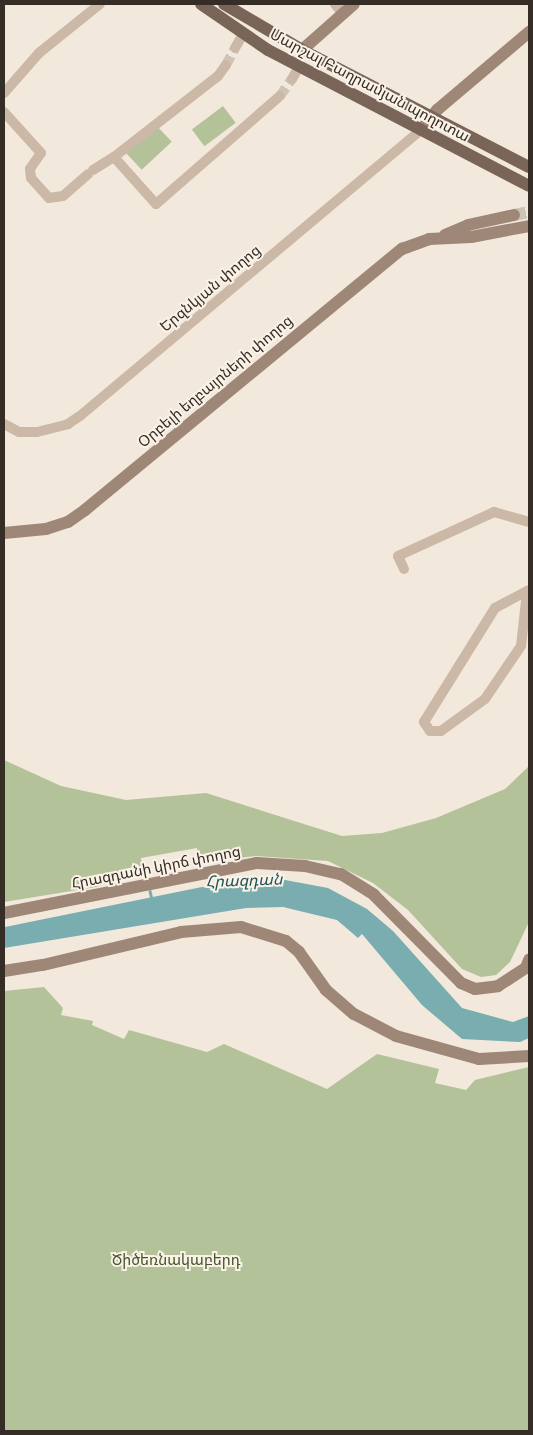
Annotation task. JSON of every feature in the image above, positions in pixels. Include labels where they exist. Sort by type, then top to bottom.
[{"type":"main road","name":"Մարշալ Բաղրամյան պողոտա","points":[[201,4],[243,34],[299,67],[529,186]]},
{"type":"main road","name":"Մարշալ Բաղրամյան պողոտա","points":[[224,4],[302,50],[431,118],[529,166]]},
{"type":"street","points":[[4,93],[39,53],[100,4]]},
{"type":"street","points":[[302,50],[339,9],[354,4]]},
{"type":"street","points":[[421,130],[431,118],[529,32]]},
{"type":"street","points":[[235,48],[243,34]]},
{"type":"street","points":[[4,112],[41,153],[30,169],[31,178],[49,198],[63,196],[90,172],[114,157],[218,76],[226,65]]},
{"type":"street","points":[[292,79],[299,67]]},
{"type":"street","points":[[114,157],[156,204],[280,96]]},
{"type":"street","name":"Երզնկյան փողոց","points":[[4,424],[19,432],[38,432],[61,427],[80,416],[421,130]]},
{"type":"street","name":"Օրբելի եղբայրների փողոց","points":[[440,238],[468,225],[514,215]]},
{"type":"street","name":"Օրբելի եղբայրների փողոց","points":[[4,533],[46,529],[68,522],[85,510],[386,260],[419,242],[440,238],[471,236],[529,226]]},
{"type":"street","points":[[404,569],[398,556],[494,512],[529,522]]},
{"type":"street","points":[[528,591],[521,646],[485,699],[441,731],[430,731],[424,722],[495,608],[528,591]]},
{"type":"street","name":"Հրազդանի կիրճ փողոց","points":[[4,913],[248,865],[305,866],[341,874],[374,895],[461,984],[475,989],[498,986],[526,968],[529,960]]},
{"type":"street","points":[[4,971],[181,932],[241,927],[286,941],[299,952],[326,990],[354,1014],[396,1036],[479,1060],[529,1056]]},
{"type":"green space","points":[[223,106],[236,123],[204,146],[192,129]]},
{"type":"green space","points":[[156,125],[172,142],[142,170],[126,153]]},
{"type":"green space","points":[[4,760],[61,786],[126,800],[206,793],[342,836],[382,833],[436,818],[505,789],[529,766],[529,922],[510,962],[496,975],[481,977],[462,969],[408,910],[373,883],[328,861],[256,856],[201,862],[197,848],[141,858],[143,872],[96,887],[4,902]]},
{"type":"green space","name":"Ծիծեռնակաբերդ","points":[[44,987],[63,1008],[61,1015],[93,1021],[92,1025],[124,1039],[129,1030],[207,1052],[224,1044],[327,1089],[377,1054],[439,1069],[435,1083],[466,1090],[475,1080],[529,1067],[529,1431],[4,1431],[4,991]]},
{"type":"water","points":[[285,880],[328,888],[367,909],[393,931],[462,1008],[513,1022],[529,1016],[529,1038],[520,1042],[462,1039],[422,1005],[362,934],[358,938],[337,920],[283,907],[246,908],[4,948],[5,927],[202,887]]},
{"type":"waterway","points":[[150,891],[152,900]]},
{"type":"tunnel","points":[[226,65],[235,48]]},
{"type":"tunnel","points":[[280,96],[292,79]]},
{"type":"tunnel","points":[[514,215],[529,212]]},
{"type":"water label","name":"Հրազդան","points":[[244,880]]}]
